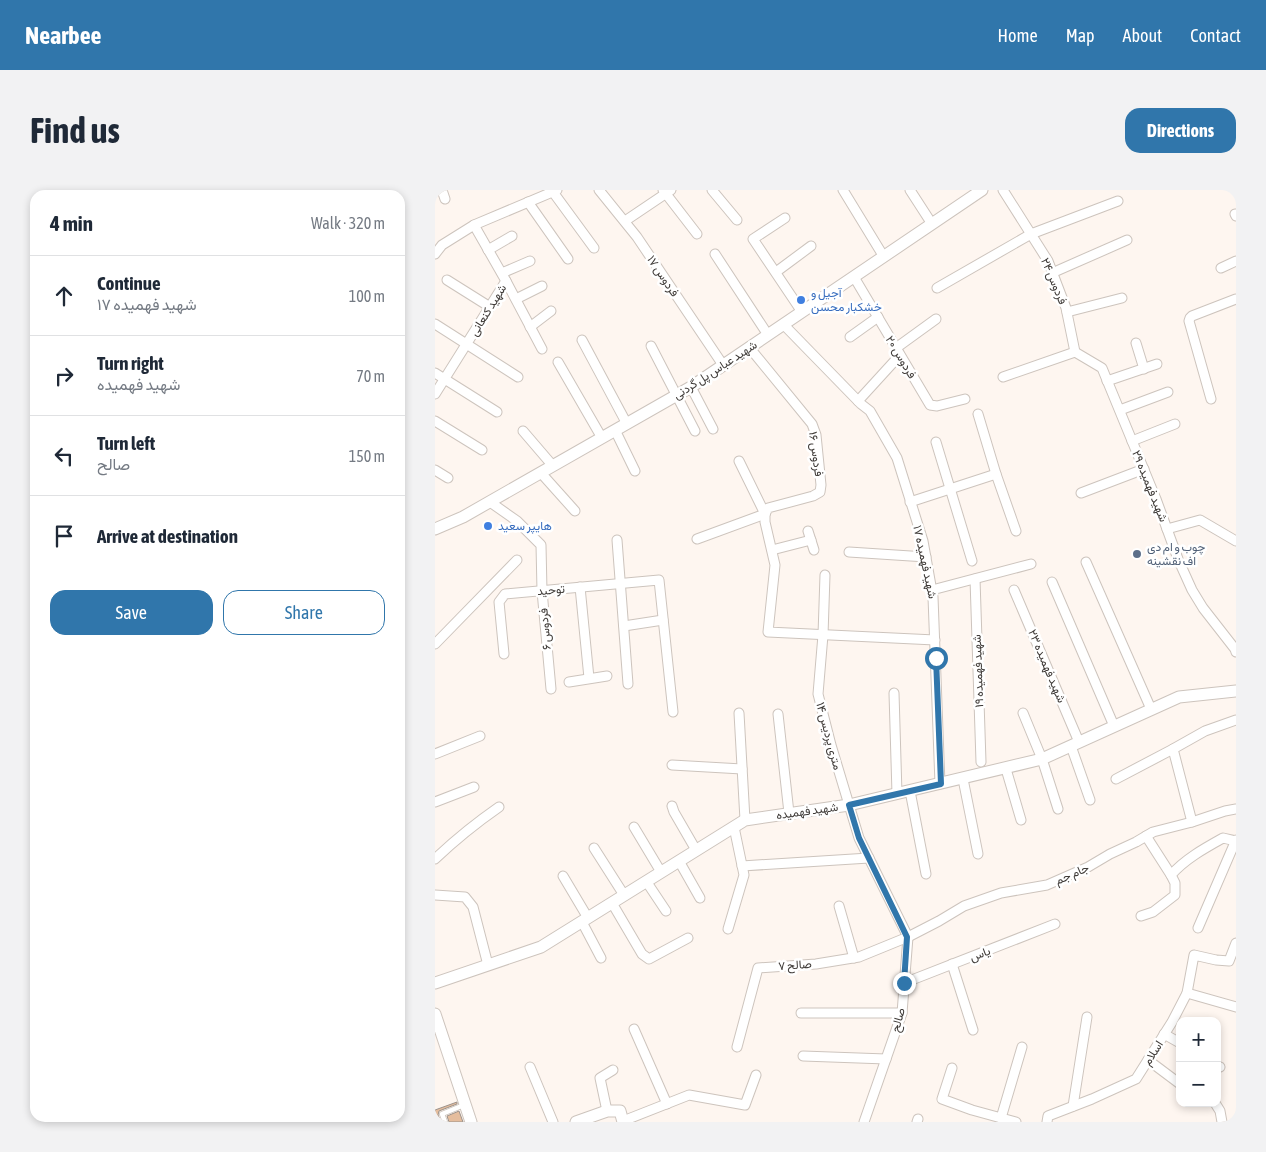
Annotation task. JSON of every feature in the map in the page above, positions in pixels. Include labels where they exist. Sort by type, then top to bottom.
[{"type":"street","name":"فردوس ۱۷","points":[[599,190],[637,237],[723,365]]},
{"type":"street","points":[[712,190],[737,220]]},
{"type":"street","points":[[843,190],[884,257]]},
{"type":"street","points":[[910,190],[932,224]]},
{"type":"street","name":"فردوس ۲۴","points":[[1003,190],[1048,260],[1067,312],[1075,352]]},
{"type":"street","points":[[435,254],[442,245],[474,225],[555,191],[594,248]]},
{"type":"street","points":[[625,221],[666,191],[697,234]]},
{"type":"street","name":"شهید عباس پل گردنی","points":[[435,529],[463,517],[691,387],[977,192]]},
{"type":"street","points":[[937,288],[1031,234],[1119,201]]},
{"type":"street","points":[[528,202],[568,259]]},
{"type":"street","points":[[785,218],[753,239],[802,312]]},
{"type":"street","name":"شهید کنعانی","points":[[435,394],[490,307],[504,277],[474,225]]},
{"type":"street","points":[[488,250],[512,236]]},
{"type":"street","points":[[1052,273],[1127,240]]},
{"type":"street","points":[[775,272],[811,246]]},
{"type":"street","points":[[715,254],[768,335]]},
{"type":"street","points":[[531,261],[504,277],[542,349]]},
{"type":"street","points":[[1221,268],[1236,261]]},
{"type":"street","name":"فردوس ۲۰","points":[[854,277],[930,405],[937,406],[965,399]]},
{"type":"street","points":[[447,280],[490,307]]},
{"type":"street","points":[[516,299],[542,286]]},
{"type":"street","points":[[1067,312],[1122,298]]},
{"type":"street","points":[[1211,399],[1189,321],[1192,316],[1236,299]]},
{"type":"street","points":[[530,327],[551,311]]},
{"type":"street","points":[[850,337],[878,317]]},
{"type":"street","points":[[783,324],[858,401],[898,352],[936,319]]},
{"type":"street","points":[[435,324],[518,377]]},
{"type":"street","points":[[582,340],[627,424]]},
{"type":"street","points":[[1136,343],[1144,369]]},
{"type":"street","points":[[651,346],[695,431]]},
{"type":"street","name":"فردوس ۱۶","points":[[697,539],[765,514],[768,508],[813,496],[819,492],[821,485],[816,435],[812,424],[749,347]]},
{"type":"street","points":[[1003,377],[1075,352]]},
{"type":"street","name":"شهید فهمیده ۲۹","points":[[1075,352],[1102,368],[1192,590],[1236,652]]},
{"type":"street","points":[[558,362],[602,438]]},
{"type":"street","points":[[1107,381],[1157,364]]},
{"type":"street","points":[[435,373],[497,412]]},
{"type":"street","points":[[691,387],[713,429]]},
{"type":"street","points":[[1120,410],[1168,392]]},
{"type":"street","name":"شهید فهمیده ۱۷","points":[[858,401],[870,411],[897,458],[923,541],[932,590],[941,784]]},
{"type":"street","points":[[978,414],[996,474],[1017,532]]},
{"type":"street","points":[[435,420],[482,450]]},
{"type":"street","points":[[1132,442],[1175,424]]},
{"type":"street","points":[[615,430],[635,471]]},
{"type":"street","points":[[523,431],[553,466]]},
{"type":"street","points":[[936,442],[972,561]]},
{"type":"street","points":[[739,461],[765,514],[765,522],[775,566],[768,632],[935,640]]},
{"type":"street","points":[[1081,493],[1144,469]]},
{"type":"street","points":[[435,470],[448,478]]},
{"type":"street","points":[[541,473],[575,512]]},
{"type":"street","points":[[910,502],[996,474]]},
{"type":"street","name":"فردوس ۶","points":[[490,502],[517,521],[541,545],[542,591],[551,689]]},
{"type":"street","points":[[1167,529],[1200,520],[1236,541]]},
{"type":"street","points":[[808,531],[813,550]]},
{"type":"street","points":[[617,540],[628,684]]},
{"type":"street","points":[[772,550],[811,540]]},
{"type":"street","points":[[849,552],[926,557]]},
{"type":"street","points":[[435,644],[517,560]]},
{"type":"street","points":[[1087,562],[1151,709]]},
{"type":"street","points":[[932,590],[1031,564]]},
{"type":"street","name":"۱۴ متری پردیس","points":[[825,575],[823,635],[817,694],[849,805]]},
{"type":"street","name":"شهید فهمیده ۱۹","points":[[975,579],[981,762]]},
{"type":"street","name":"توحید","points":[[504,654],[499,602],[505,594],[659,580],[663,620]]},
{"type":"street","points":[[1052,582],[1114,726]]},
{"type":"street","points":[[580,587],[589,678]]},
{"type":"street","name":"شهید فهمیده ۲۳","points":[[1014,590],[1075,744],[1090,800]]},
{"type":"street","points":[[624,626],[663,620],[673,712]]},
{"type":"street","points":[[569,682],[607,676]]},
{"type":"street","name":"شهید فهمیده","points":[[435,983],[541,947],[745,820],[849,805],[1042,760],[1179,697],[1236,691]]},
{"type":"street","points":[[894,693],[897,794]]},
{"type":"street","points":[[739,713],[745,820]]},
{"type":"street","points":[[1023,713],[1042,760],[1058,810]]},
{"type":"street","points":[[778,714],[789,814]]},
{"type":"street","points":[[1116,779],[1205,731],[1236,720]]},
{"type":"street","points":[[435,754],[480,736]]},
{"type":"street","points":[[1173,749],[1192,822]]},
{"type":"street","points":[[672,765],[742,768]]},
{"type":"street","points":[[1006,769],[1021,820]]},
{"type":"street","points":[[963,778],[978,854]]},
{"type":"street","points":[[435,802],[474,787]]},
{"type":"street","points":[[910,791],[926,874]]},
{"type":"street","name":"صالح","points":[[849,805],[859,838],[907,937],[902,1012],[864,1122]]},
{"type":"street","points":[[672,806],[673,812],[696,850]]},
{"type":"street","points":[[435,859],[452,842],[499,807]]},
{"type":"street","name":"جام جم","points":[[907,937],[964,906],[1001,893],[1047,885],[1089,867],[1153,832],[1236,809]]},
{"type":"street","points":[[727,929],[744,875],[734,827]]},
{"type":"street","points":[[634,828],[661,872]]},
{"type":"street","points":[[1141,916],[1153,912],[1175,895],[1175,884],[1171,875],[1146,836]]},
{"type":"street","points":[[1171,875],[1179,866],[1223,838],[1236,840],[1199,928]]},
{"type":"street","points":[[594,848],[624,895]]},
{"type":"street","points":[[742,866],[869,858]]},
{"type":"street","points":[[679,861],[701,898]]},
{"type":"street","points":[[563,876],[601,958]]},
{"type":"street","points":[[646,882],[666,911]]},
{"type":"street","points":[[435,895],[465,897],[473,907],[488,965]]},
{"type":"street","points":[[612,903],[642,954],[649,959],[688,938]]},
{"type":"street","points":[[839,906],[854,958]]},
{"type":"street","name":"یاس","points":[[904,983],[1055,924]]},
{"type":"street","name":"صالح ۷","points":[[737,1046],[758,968],[816,964],[859,957],[907,937]]},
{"type":"street","name":"اسلام","points":[[1047,1122],[1048,1116],[1092,1100],[1136,1079],[1165,1034],[1187,993],[1194,955],[1229,961],[1236,943]]},
{"type":"street","points":[[953,964],[973,1030]]},
{"type":"street","points":[[1187,993],[1236,1007]]},
{"type":"street","points":[[801,1013],[902,1012]]},
{"type":"street","points":[[435,1014],[471,1122]]},
{"type":"street","points":[[1073,1106],[1087,1017]]},
{"type":"street","points":[[634,1029],[667,1104]]},
{"type":"street","points":[[1165,1034],[1176,1041]]},
{"type":"street","points":[[1001,1118],[1022,1048]]},
{"type":"street","points":[[803,1056],[886,1059]]},
{"type":"street","points":[[1148,1060],[1176,1081]]},
{"type":"street","points":[[530,1067],[553,1122]]},
{"type":"street","points":[[952,1068],[941,1099],[1016,1122]]},
{"type":"street","points":[[607,1111],[600,1078],[613,1070]]},
{"type":"street","points":[[576,1122],[607,1111],[620,1111],[623,1122],[689,1095],[745,1105],[756,1075]]},
{"type":"street","points":[[1218,1107],[1223,1122]]},
{"type":"lane","points":[[445,1122],[442,1114],[465,1104]]},
{"type":"building","points":[[457,1102],[457,1104],[439,1111],[438,1115],[441,1122],[435,1122],[435,1110]]},
{"type":"building","points":[[459,1111],[463,1122],[449,1122],[447,1116]]},
{"type":"place","name":"آجیل و خشکبار محسن","points":[[801,300]]},
{"type":"place","name":"هایپر سعید","points":[[488,526]]},
{"type":"place","name":"چوب و ام دی اف نقشینه","points":[[1137,554]]},
{"type":"route","points":[[904,983],[907,937],[859,838],[849,805],[941,784],[936,658]]}]
